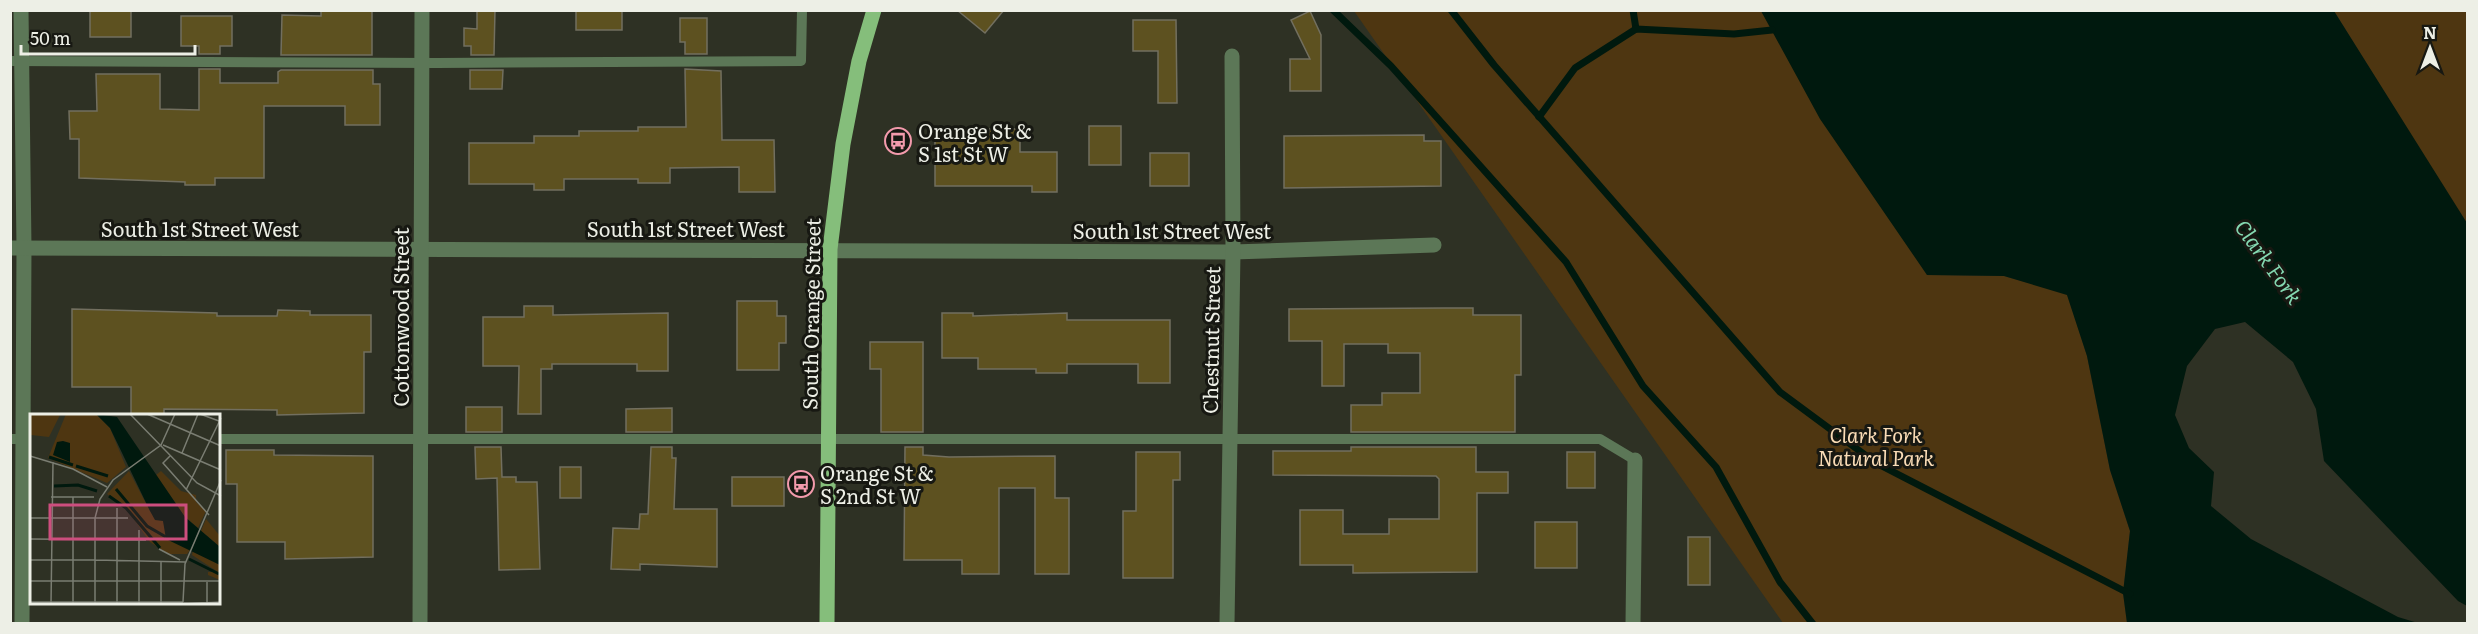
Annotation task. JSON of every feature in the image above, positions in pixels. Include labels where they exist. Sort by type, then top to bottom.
[{"type":"main road","name":"South Orange Street","points":[[827,624],[830,249],[845,134],[859,61],[874,10]]},
{"type":"street","points":[[21,10],[17,61],[17,248],[22,440],[22,624]]},
{"type":"street","name":"Cottonwood Street","points":[[420,624],[422,10]]},
{"type":"street","name":"Chestnut Street","points":[[1227,624],[1233,252],[1232,56]]},
{"type":"street","name":"South 1st Street West","points":[[17,248],[1233,252],[1434,245]]},
{"type":"street","points":[[1633,624],[1635,460]]},
{"type":"lane","points":[[17,61],[422,63],[801,61],[802,10]]},
{"type":"lane","points":[[220,440],[829,438],[1230,441],[1600,440],[1635,460]]},
{"type":"green space","name":"Clark Fork Natural Park","points":[[1354,11],[1761,11],[1927,275],[2004,276],[2067,294],[2087,356],[2110,470],[2130,531],[2123,593],[2127,623],[1783,623]]},
{"type":"green space","points":[[2334,11],[2467,11],[2467,223],[2463,219]]},
{"type":"water","name":"Clark Fork","points":[[1761,11],[2334,11],[2467,223],[2467,606],[2458,601],[2324,461],[2316,409],[2293,362],[2245,322],[2215,329],[2187,366],[2175,415],[2189,448],[2214,472],[2211,506],[2251,539],[2398,617],[2418,623],[2127,623],[2123,593],[2130,531],[2110,470],[2087,356],[2067,295],[2004,276],[1927,275],[1820,119]]},
{"type":"building","points":[[90,10],[131,10],[131,37],[90,37]]},
{"type":"building","points":[[477,10],[495,10],[494,55],[471,55],[471,46],[464,46],[464,28],[477,29]]},
{"type":"building","points":[[576,10],[622,10],[622,30],[576,30]]},
{"type":"building","points":[[957,10],[1004,10],[985,33]]},
{"type":"building","points":[[321,11],[372,11],[372,55],[281,55],[282,15],[321,16]]},
{"type":"building","points":[[1310,11],[1321,35],[1321,91],[1290,91],[1290,59],[1310,59],[1291,20]]},
{"type":"building","points":[[181,16],[232,16],[232,46],[220,46],[220,54],[199,54],[199,46],[181,46]]},
{"type":"building","points":[[680,18],[707,18],[707,54],[685,54],[685,42],[680,42]]},
{"type":"building","points":[[1133,20],[1176,20],[1177,103],[1158,103],[1158,51],[1133,51]]},
{"type":"building","points":[[199,69],[220,69],[220,83],[278,83],[278,72],[281,70],[373,70],[373,84],[380,84],[380,125],[345,125],[345,106],[264,106],[264,178],[215,178],[215,185],[185,185],[185,182],[79,178],[79,139],[70,139],[69,111],[97,111],[96,74],[160,74],[160,109],[199,110]]},
{"type":"building","points":[[685,69],[721,71],[722,140],[774,140],[775,192],[739,192],[739,167],[670,168],[670,183],[638,183],[638,179],[564,179],[564,190],[534,190],[534,184],[469,184],[469,143],[534,143],[534,136],[579,136],[579,131],[638,131],[638,127],[686,127]]},
{"type":"building","points":[[470,70],[503,70],[502,89],[470,89]]},
{"type":"building","points":[[1089,126],[1121,126],[1121,165],[1089,165]]},
{"type":"building","points":[[989,129],[1020,129],[1020,152],[1057,152],[1057,192],[1032,192],[1032,186],[935,186],[935,132],[989,132]]},
{"type":"building","points":[[1424,135],[1424,141],[1441,141],[1441,186],[1284,188],[1284,136]]},
{"type":"building","points":[[1150,153],[1189,153],[1189,186],[1150,186]]},
{"type":"building","points":[[737,301],[777,301],[777,316],[786,316],[786,343],[779,343],[779,370],[737,370]]},
{"type":"building","points":[[524,306],[553,306],[553,315],[668,313],[668,371],[637,371],[637,364],[552,364],[552,369],[541,369],[541,414],[518,414],[519,366],[483,366],[483,317],[524,317]]},
{"type":"building","points":[[1473,308],[1473,315],[1521,315],[1521,375],[1515,375],[1515,432],[1351,432],[1351,405],[1382,405],[1382,393],[1420,393],[1420,353],[1388,353],[1388,344],[1344,344],[1344,386],[1322,386],[1322,341],[1289,341],[1289,309]]},
{"type":"building","points":[[72,309],[217,313],[217,316],[277,316],[278,310],[310,311],[310,315],[371,315],[371,352],[364,352],[364,413],[277,415],[277,410],[164,409],[164,414],[131,414],[131,387],[72,387]]},
{"type":"building","points":[[942,313],[973,313],[973,316],[1067,313],[1067,320],[1170,320],[1170,383],[1138,383],[1138,364],[1067,364],[1067,373],[1036,373],[1036,369],[978,369],[978,358],[942,358]]},
{"type":"building","points":[[870,342],[923,342],[923,432],[881,432],[881,369],[870,369]]},
{"type":"building","points":[[466,407],[502,407],[502,432],[466,432]]},
{"type":"building","points":[[672,408],[672,432],[626,432],[626,409]]},
{"type":"building","points":[[475,447],[501,447],[502,477],[516,477],[516,482],[537,482],[540,569],[499,570],[497,478],[476,479]]},
{"type":"building","points":[[651,447],[672,447],[672,458],[676,458],[674,509],[717,509],[717,567],[640,564],[640,570],[611,569],[613,528],[639,529],[640,514],[648,514]]},
{"type":"building","points":[[905,447],[923,447],[923,455],[949,457],[1055,456],[1055,498],[1069,498],[1069,574],[1035,574],[1035,488],[999,488],[999,574],[962,574],[962,560],[904,560]]},
{"type":"building","points":[[1351,447],[1476,447],[1476,472],[1508,472],[1508,493],[1477,493],[1477,572],[1353,573],[1353,565],[1300,565],[1300,510],[1343,510],[1343,534],[1389,534],[1389,519],[1439,519],[1439,479],[1436,476],[1273,475],[1273,451],[1351,451]]},
{"type":"building","points":[[226,450],[274,450],[274,455],[373,456],[373,557],[285,559],[285,542],[237,542],[237,484],[226,484]]},
{"type":"building","points":[[1136,452],[1180,452],[1180,480],[1173,480],[1173,578],[1123,578],[1123,511],[1136,511]]},
{"type":"building","points":[[1567,452],[1595,452],[1595,488],[1567,488]]},
{"type":"building","points":[[560,467],[581,467],[581,498],[560,498]]},
{"type":"building","points":[[732,477],[784,477],[784,506],[732,506]]},
{"type":"building","points":[[1535,522],[1577,522],[1577,568],[1535,568]]},
{"type":"building","points":[[1688,537],[1710,537],[1710,585],[1688,585]]},
{"type":"waterway","points":[[1333,10],[1391,66],[1566,262],[1643,386],[1716,467],[1780,582],[1813,624]]},
{"type":"waterway","points":[[1451,10],[1494,65],[1780,392],[1876,463],[2130,594]]},
{"type":"waterway","points":[[1633,10],[1636,29]]},
{"type":"waterway","points":[[1539,117],[1575,68],[1636,29],[1734,34],[1772,30]]},
{"type":"place","name":"Orange St & S 1st St W","points":[[898,141]]},
{"type":"place","name":"Orange St & S 2nd St W","points":[[801,484]]}]
